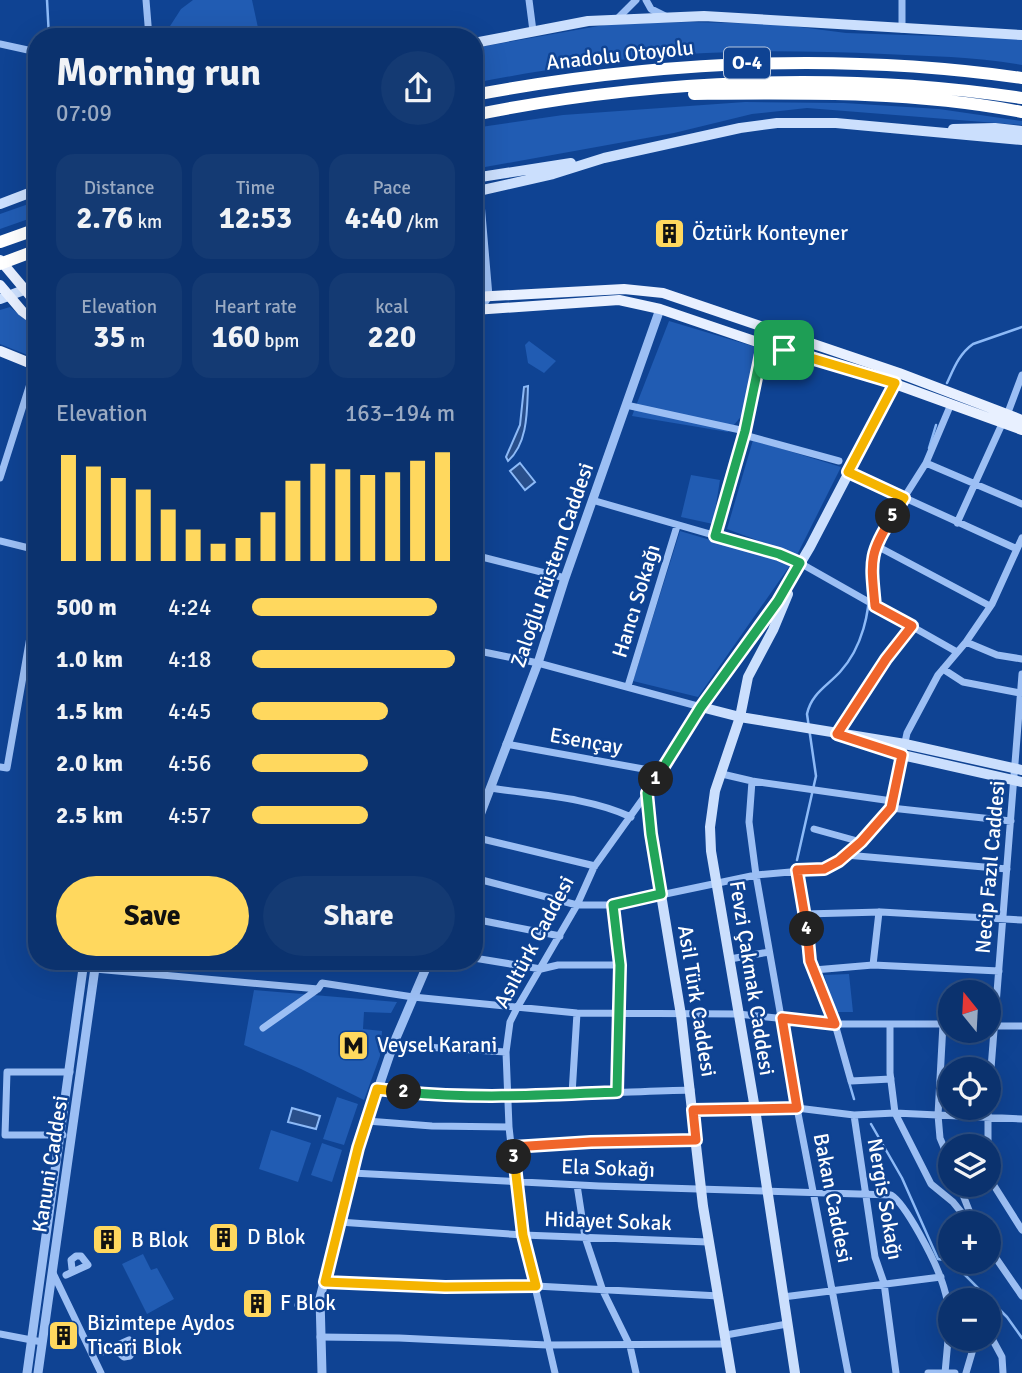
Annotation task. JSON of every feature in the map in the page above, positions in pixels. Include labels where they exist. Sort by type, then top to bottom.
[{"type":"highway","name":"Anadolu Otoyolu","points":[[483,92],[660,68],[749,62],[847,62],[1022,78]]},
{"type":"highway","name":"Anadolu Otoyolu","points":[[483,114],[606,94],[785,82],[915,86],[1022,98]]},
{"type":"highway","points":[[606,94],[776,93],[929,97],[1022,112]]},
{"type":"highway","points":[[0,242],[28,232]]},
{"type":"highway","points":[[0,262],[28,253]]},
{"type":"main road","points":[[483,41],[588,21],[667,17],[779,19],[1022,35]]},
{"type":"main road","points":[[483,177],[604,158],[776,122],[836,123],[1022,140]]},
{"type":"main road","points":[[904,130],[995,128],[1022,131]]},
{"type":"main road","points":[[483,191],[553,174],[604,158]]},
{"type":"main road","points":[[0,204],[28,193]]},
{"type":"main road","points":[[0,262],[28,294]]},
{"type":"main road","points":[[0,285],[28,317]]},
{"type":"main road","points":[[0,299],[28,288]]},
{"type":"main road","points":[[483,296],[624,289],[663,293],[1005,419],[1022,430]]},
{"type":"main road","points":[[483,310],[619,300],[660,309],[763,344],[897,378],[951,404],[1005,419],[1022,420]]},
{"type":"main road","points":[[22,311],[28,315]]},
{"type":"main road","points":[[0,351],[28,362]]},
{"type":"main road","points":[[647,793],[701,707],[778,601],[897,378]]},
{"type":"main road","points":[[741,711],[748,677],[773,630],[800,563]]},
{"type":"main road","points":[[736,659],[747,667],[748,677]]},
{"type":"main road","points":[[701,707],[741,711],[753,719],[1019,769]]},
{"type":"main road","name":"Fevzi Çakmak Caddesi","points":[[741,711],[715,791],[710,827],[711,851],[755,1109],[795,1373]]},
{"type":"main road","points":[[904,749],[1018,781]]},
{"type":"main road","name":"Asil Türk Caddesi","points":[[647,793],[651,834],[681,1015],[708,1242],[731,1373]]},
{"type":"street","points":[[146,0],[148,28]]},
{"type":"street","points":[[529,0],[533,31]]},
{"type":"street","points":[[618,18],[636,0]]},
{"type":"street","points":[[646,0],[651,9],[667,17]]},
{"type":"street","points":[[902,0],[902,29]]},
{"type":"street","points":[[0,44],[28,49]]},
{"type":"street","points":[[483,244],[489,296],[483,303]]},
{"type":"street","name":"Zaloğlu Rüstem Caddesi","points":[[483,807],[538,663],[565,578],[660,309]]},
{"type":"street","points":[[715,536],[744,433],[763,344]]},
{"type":"street","points":[[957,523],[1020,385],[1022,374]]},
{"type":"street","points":[[0,478],[28,390]]},
{"type":"street","points":[[874,605],[871,566],[875,545],[900,496],[926,463],[951,404]]},
{"type":"street","points":[[626,405],[744,433],[839,461]]},
{"type":"street","points":[[926,463],[1022,504]]},
{"type":"street","points":[[848,472],[1017,550]]},
{"type":"street","points":[[592,500],[779,554],[800,563],[957,652]]},
{"type":"street","name":"Hancı Sokağı","points":[[628,686],[677,526]]},
{"type":"street","points":[[483,880],[577,905],[613,905],[756,875],[824,869],[861,842],[892,804],[907,733],[943,669],[966,642],[990,606],[1022,538]]},
{"type":"street","points":[[0,541],[28,548]]},
{"type":"street","points":[[875,545],[990,606]]},
{"type":"street","points":[[483,557],[565,578]]},
{"type":"street","points":[[837,734],[886,659],[912,626]]},
{"type":"street","points":[[966,642],[997,655],[1022,659]]},
{"type":"street","points":[[483,652],[538,663],[701,707]]},
{"type":"street","points":[[0,767],[7,768],[28,660]]},
{"type":"street","points":[[943,669],[963,681],[1020,693]]},
{"type":"street","name":"Necip Fazıl Caddesi","points":[[998,980],[1011,821],[1019,769],[1022,674]]},
{"type":"street","name":"Esençay","points":[[506,744],[660,772]]},
{"type":"street","points":[[722,774],[752,781],[808,787],[892,804],[1011,821]]},
{"type":"street","name":"Bakan Caddesi","points":[[752,781],[748,822],[756,875],[848,1373]]},
{"type":"street","points":[[490,788],[586,803],[616,810],[631,817]]},
{"type":"street","name":"Asıltürk Caddesi","points":[[555,1373],[523,1235],[515,1181],[509,1127],[506,1052],[510,1023],[577,905],[595,866],[647,793]]},
{"type":"street","points":[[814,830],[861,842]]},
{"type":"street","points":[[483,839],[595,866]]},
{"type":"street","points":[[846,855],[1007,869]]},
{"type":"street","points":[[797,870],[810,961],[835,1024],[851,1081],[891,1079]]},
{"type":"street","points":[[613,905],[620,965],[617,1092]]},
{"type":"street","points":[[805,914],[878,912],[1022,920]]},
{"type":"street","points":[[873,965],[878,912]]},
{"type":"street","points":[[483,921],[560,936]]},
{"type":"street","points":[[730,959],[769,952]]},
{"type":"street","points":[[483,959],[541,969],[558,965],[620,965]]},
{"type":"street","points":[[814,970],[873,965],[999,971]]},
{"type":"street","name":"Kanuni Caddesi","points":[[27,1373],[83,970]]},
{"type":"street","name":"Kanuni Caddesi","points":[[38,1373],[95,970]]},
{"type":"street","points":[[142,970],[318,989]]},
{"type":"street","points":[[323,1373],[320,1337],[308,1306],[325,1282],[352,1173],[377,1089],[425,970]]},
{"type":"street","points":[[263,1028],[318,989],[322,983],[413,997],[577,1013],[738,1014],[835,1024],[938,1024]]},
{"type":"street","points":[[572,1094],[577,1013]]},
{"type":"street","points":[[890,1024],[895,1113],[931,1184],[961,1211]]},
{"type":"street","points":[[1001,1026],[1022,1026]]},
{"type":"street","points":[[393,1045],[506,1052]]},
{"type":"street","points":[[70,1072],[6,1072],[2,1139],[71,1136]]},
{"type":"street","points":[[377,1089],[438,1095],[508,1097],[691,1090]]},
{"type":"street","points":[[693,1110],[797,1108],[854,1115]]},
{"type":"street","name":"Nergis Sokağı","points":[[896,1373],[884,1283],[875,1257],[854,1115],[938,1115]]},
{"type":"street","name":"Nergis Sokağı","points":[[1001,1115],[1022,1119]]},
{"type":"street","points":[[367,1121],[432,1126],[509,1127]]},
{"type":"street","points":[[513,1147],[696,1140]]},
{"type":"street","name":"Ela Sokağı","points":[[352,1173],[577,1185],[891,1195],[898,1199],[941,1277]]},
{"type":"street","points":[[577,1185],[585,1237],[603,1291],[630,1346],[636,1373]]},
{"type":"street","points":[[1001,1197],[1022,1230]]},
{"type":"street","name":"Hidayet Sokak","points":[[339,1222],[523,1235],[708,1242]]},
{"type":"street","points":[[66,1275],[88,1265],[81,1256],[76,1256],[71,1260],[72,1269]]},
{"type":"street","points":[[1001,1265],[1022,1296]]},
{"type":"street","points":[[52,1271],[101,1373]]},
{"type":"street","points":[[783,1297],[941,1277],[944,1288]]},
{"type":"street","points":[[325,1282],[445,1287],[536,1286],[719,1296]]},
{"type":"street","points":[[320,1337],[630,1346],[726,1340],[787,1324]]},
{"type":"street","points":[[0,1334],[42,1342]]},
{"type":"street","points":[[102,1352],[129,1340],[133,1350],[130,1356],[124,1357],[118,1352]]},
{"type":"street","points":[[945,1372],[947,1351]]},
{"type":"street","points":[[966,1373],[972,1351]]},
{"type":"street","points":[[999,1351],[1003,1373]]},
{"type":"street","points":[[928,1373],[955,1373]]},
{"type":"shaded area","points":[[193,0],[252,0],[258,28],[169,28],[181,9]]},
{"type":"shaded area","points":[[610,24],[777,24],[846,33],[1022,39],[1022,65],[918,55],[737,52],[678,54],[605,62],[483,81],[483,46]]},
{"type":"shaded area","points":[[745,102],[844,103],[939,109],[1022,121],[1022,125],[807,108],[752,114],[674,133],[483,167],[483,127],[563,115]]},
{"type":"shaded area","points":[[28,204],[28,219],[0,229],[0,214]]},
{"type":"shaded area","points":[[10,307],[28,322],[28,355],[0,344],[0,310]]},
{"type":"shaded area","points":[[669,321],[759,348],[744,413],[728,432],[632,416]]},
{"type":"shaded area","points":[[529,341],[556,361],[544,373],[528,363],[525,345]]},
{"type":"shaded area","points":[[528,386],[523,436],[515,454],[508,461],[506,457],[520,425],[524,387]]},
{"type":"shaded area","points":[[753,440],[841,467],[797,555],[727,529]]},
{"type":"shaded area","points":[[520,463],[535,482],[525,490],[510,471]]},
{"type":"shaded area","points":[[691,475],[720,480],[713,524],[681,517]]},
{"type":"shaded area","points":[[680,531],[791,564],[698,697],[633,681]]},
{"type":"shaded area","points":[[849,974],[853,1012],[836,1012],[824,975]]},
{"type":"shaded area","points":[[254,990],[397,1002],[391,1013],[364,1012],[363,1029],[382,1031],[380,1056],[364,1100],[244,1045]]},
{"type":"shaded area","points":[[337,1097],[358,1104],[344,1145],[323,1139]]},
{"type":"shaded area","points":[[292,1108],[320,1116],[316,1129],[288,1122]]},
{"type":"shaded area","points":[[271,1130],[311,1143],[298,1182],[259,1169]]},
{"type":"shaded area","points":[[322,1143],[342,1150],[332,1182],[311,1175]]},
{"type":"shaded area","points":[[143,1254],[151,1270],[157,1268],[174,1299],[147,1314],[122,1264]]},
{"type":"waterway","points":[[47,0],[49,28]]},
{"type":"waterway","points":[[947,383],[960,357],[973,344],[1022,327]]},
{"type":"waterway","points":[[929,448],[936,425]]},
{"type":"waterway","points":[[797,860],[816,776],[807,714],[816,696],[840,672],[854,652],[867,616],[869,579]]},
{"type":"waterway","points":[[796,891],[805,961]]},
{"type":"waterway","points":[[849,1082],[854,1099]]},
{"type":"waterway","points":[[871,1124],[902,1178],[938,1259]]},
{"type":"waterway","points":[[964,1274],[1007,1317],[1022,1338]]},
{"type":"place","name":"Öztürk Konteyner","points":[[669,233]]},
{"type":"place","name":"Veysel Karani","points":[[354,1045]]},
{"type":"place","name":"D Blok","points":[[224,1237]]},
{"type":"place","name":"B Blok","points":[[108,1240]]},
{"type":"place","name":"F Blok","points":[[257,1303]]},
{"type":"place","name":"Bizimtepe Aydos Ticari Blok","points":[[64,1335]]},
{"type":"route","points":[[763,344],[784,350],[895,383],[848,472],[904,498],[876,542],[871,566],[875,606],[912,626],[861,695],[837,734],[902,755],[891,808],[861,842],[839,861],[824,869],[797,870],[810,961],[835,1024],[782,1018],[797,1108],[693,1110],[696,1140],[513,1147],[523,1235],[536,1286],[445,1287],[325,1282],[358,1148],[377,1089],[438,1095],[508,1097],[617,1092],[620,965],[613,905],[661,894],[647,793],[701,707],[778,601],[800,563],[779,554],[715,536],[745,431],[763,344]]}]
